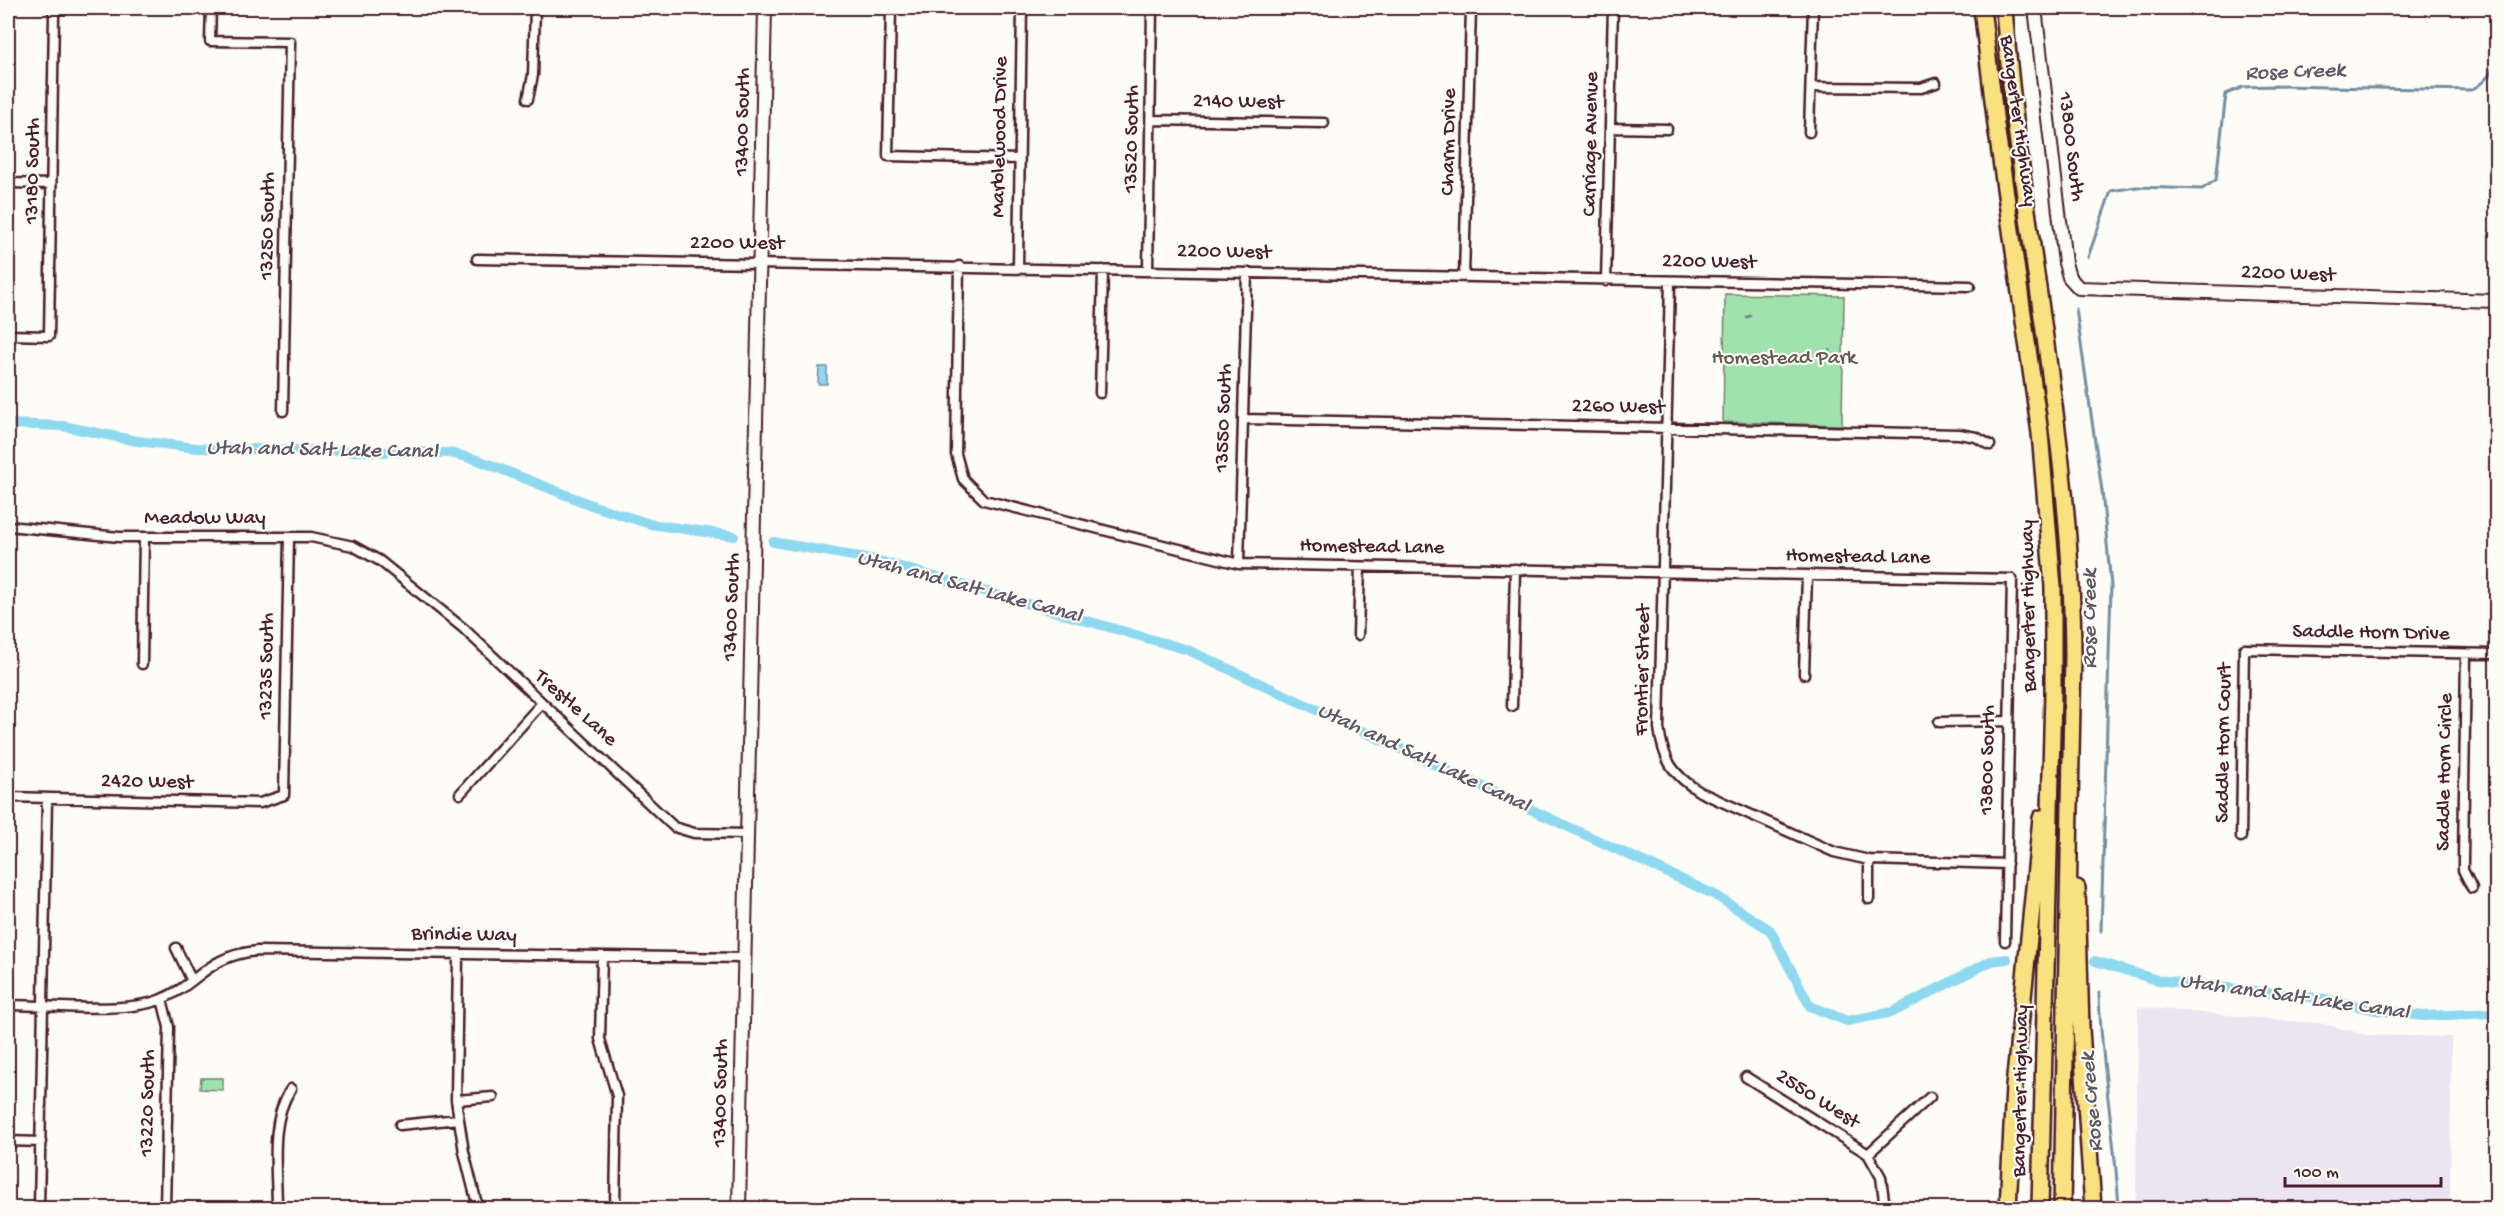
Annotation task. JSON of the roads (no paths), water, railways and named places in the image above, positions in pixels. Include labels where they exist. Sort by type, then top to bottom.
[{"type":"highway","name":"Bangerter Highway","points":[[1982,8],[1994,116],[2045,475],[2053,587],[2054,693],[2040,1209]]},
{"type":"highway","name":"Bangerter Highway","points":[[2004,8],[2067,510],[2073,618],[2062,1209]]},
{"type":"highway","points":[[2008,1209],[2017,1053],[2054,693]]},
{"type":"highway","points":[[2071,756],[2079,914],[2080,1029],[2093,1209]]},
{"type":"street","name":"13180 South","points":[[8,335],[49,336],[54,15],[52,8]]},
{"type":"street","name":"13250 South","points":[[211,8],[210,41],[290,42],[283,411]]},
{"type":"street","points":[[528,99],[533,75],[535,8]]},
{"type":"street","name":"13400 South","points":[[739,1209],[765,8]]},
{"type":"street","points":[[891,8],[888,156],[1019,159]]},
{"type":"street","name":"Marblewood Drive","points":[[1018,267],[1022,8]]},
{"type":"street","name":"13520 South","points":[[1148,270],[1152,8]]},
{"type":"street","name":"Charm Drive","points":[[1464,277],[1471,8]]},
{"type":"street","name":"Carriage Avenue","points":[[1606,281],[1613,8]]},
{"type":"street","points":[[1809,132],[1813,8]]},
{"type":"street","name":"13800 South","points":[[2035,8],[2065,263],[2069,277],[2079,288]]},
{"type":"street","points":[[1811,87],[1922,88],[1936,83]]},
{"type":"street","name":"2140 West","points":[[1151,120],[1324,123]]},
{"type":"street","points":[[1610,128],[1667,129]]},
{"type":"street","points":[[8,183],[51,184]]},
{"type":"street","name":"2200 West","points":[[477,259],[1018,267],[1670,283],[1970,286]]},
{"type":"street","name":"Homestead Lane","points":[[959,266],[956,454],[963,479],[984,500],[1239,564],[2012,579]]},
{"type":"street","points":[[1100,393],[1103,270]]},
{"type":"street","name":"13550 South","points":[[1239,564],[1247,273]]},
{"type":"street","name":"Frontier Street","points":[[1670,283],[1659,728],[1662,750],[1669,765],[1681,780],[1700,792],[1834,852],[1869,860],[2007,864]]},
{"type":"street","name":"2200 West","points":[[2079,288],[2496,301]]},
{"type":"street","name":"2260 West","points":[[1244,419],[1959,434],[1976,437],[1990,445]]},
{"type":"street","name":"Meadow Way","points":[[8,526],[91,535],[289,537],[340,541],[367,552],[393,572]]},
{"type":"street","points":[[142,664],[144,537]]},
{"type":"street","name":"13235 South","points":[[284,795],[289,537]]},
{"type":"street","points":[[1358,635],[1360,567]]},
{"type":"street","points":[[1512,706],[1515,569]]},
{"type":"street","name":"Trestle Lane","points":[[393,572],[463,628],[674,827],[694,833],[747,834]]},
{"type":"street","points":[[1804,674],[1807,575]]},
{"type":"street","name":"13800 South","points":[[2005,941],[2012,579]]},
{"type":"street","name":"Saddle Horn Drive","points":[[2244,649],[2496,654]]},
{"type":"street","name":"Saddle Horn Court","points":[[2241,837],[2244,649]]},
{"type":"street","name":"Saddle Horn Circle","points":[[2466,654],[2463,870],[2472,888]]},
{"type":"street","points":[[460,794],[541,704]]},
{"type":"street","points":[[1939,722],[2009,721]]},
{"type":"street","name":"2420 West","points":[[8,798],[260,803],[284,795]]},
{"type":"street","points":[[39,1209],[47,799]]},
{"type":"street","points":[[1869,860],[1869,899]]},
{"type":"street","points":[[176,948],[191,980]]},
{"type":"street","name":"Brindie Way","points":[[8,1005],[131,1006],[162,999],[220,959],[256,951],[744,958]]},
{"type":"street","points":[[458,954],[456,1100],[477,1209]]},
{"type":"street","points":[[602,956],[600,1039],[617,1096],[615,1209]]},
{"type":"street","name":"13220 South","points":[[162,999],[169,1027],[165,1209]]},
{"type":"street","name":"2550 West","points":[[1746,1077],[1868,1154]]},
{"type":"street","points":[[277,1209],[278,1117],[282,1102],[291,1089]]},
{"type":"street","points":[[456,1100],[493,1097]]},
{"type":"street","points":[[1885,1209],[1881,1177],[1868,1154],[1930,1097]]},
{"type":"street","points":[[400,1125],[458,1119]]},
{"type":"street","points":[[8,1141],[40,1142]]},
{"type":"water","points":[[819,367],[827,367],[827,384],[818,384]]},
{"type":"waterway","name":"Rose Creek","points":[[2088,257],[2111,191],[2136,187],[2202,189],[2216,180],[2226,94],[2243,87],[2275,86],[2471,90],[2490,74],[2496,51]]},
{"type":"waterway","name":"Rose Creek","points":[[2076,309],[2102,491],[2111,586],[2101,931]]},
{"type":"waterway","name":"Utah and Salt Lake Canal","points":[[8,424],[63,426],[137,441],[197,448],[450,453],[478,460],[594,506],[650,524],[734,536]]},
{"type":"waterway","name":"Utah and Salt Lake Canal","points":[[773,542],[876,560],[1188,650],[1715,895],[1770,930],[1810,1006],[1847,1021],[1893,1012],[1991,961],[2007,959]]},
{"type":"waterway","name":"Utah and Salt Lake Canal","points":[[2095,961],[2157,980],[2325,999],[2376,1010],[2423,1016],[2496,1013]]},
{"type":"waterway","name":"Rose Creek","points":[[2099,993],[2102,1047],[2119,1208]]},
{"type":"park label","name":"Homestead Park","points":[[1784,359]]}]
